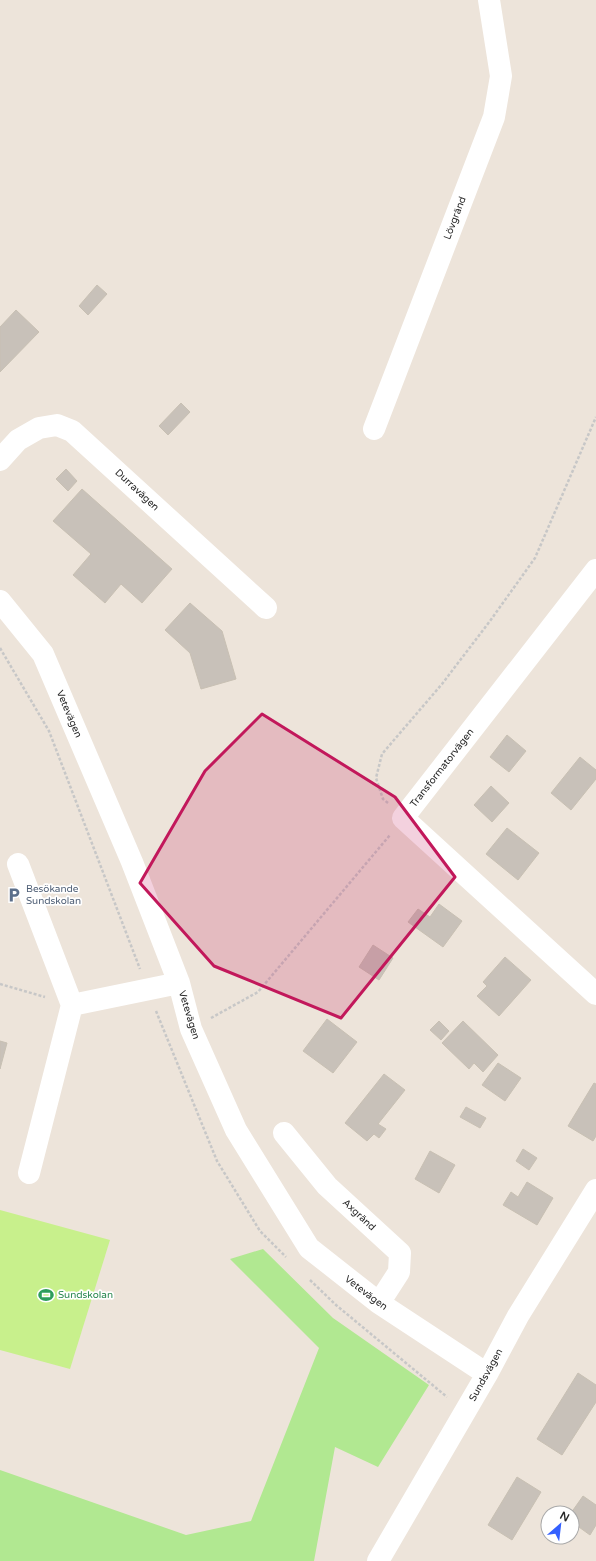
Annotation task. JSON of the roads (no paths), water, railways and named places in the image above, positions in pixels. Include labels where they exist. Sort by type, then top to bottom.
[{"type":"street","name":"Lövgränd","points":[[374,429],[494,117],[501,76],[489,0]]},
{"type":"street","name":"Durravägen","points":[[0,460],[18,440],[39,428],[57,425],[72,431],[266,608]]},
{"type":"street","name":"Transformatorvägen","points":[[596,570],[403,818],[596,994]]},
{"type":"street","name":"Vetevägen","points":[[0,601],[43,654],[132,862],[179,983],[191,1029],[236,1130],[310,1248],[379,1304],[488,1374]]},
{"type":"street","points":[[18,864],[72,1005],[29,1173]]},
{"type":"street","points":[[72,1005],[179,983]]},
{"type":"street","name":"Axgränd","points":[[284,1133],[327,1186],[400,1253],[399,1272],[379,1304]]},
{"type":"street","name":"Sundsvägen","points":[[378,1561],[488,1374],[518,1316],[596,1190]]},
{"type":"place","name":"Besökande Sundskolan","points":[[14,895]]},
{"type":"place","name":"Sundskolan","points":[[46,1295]]}]
